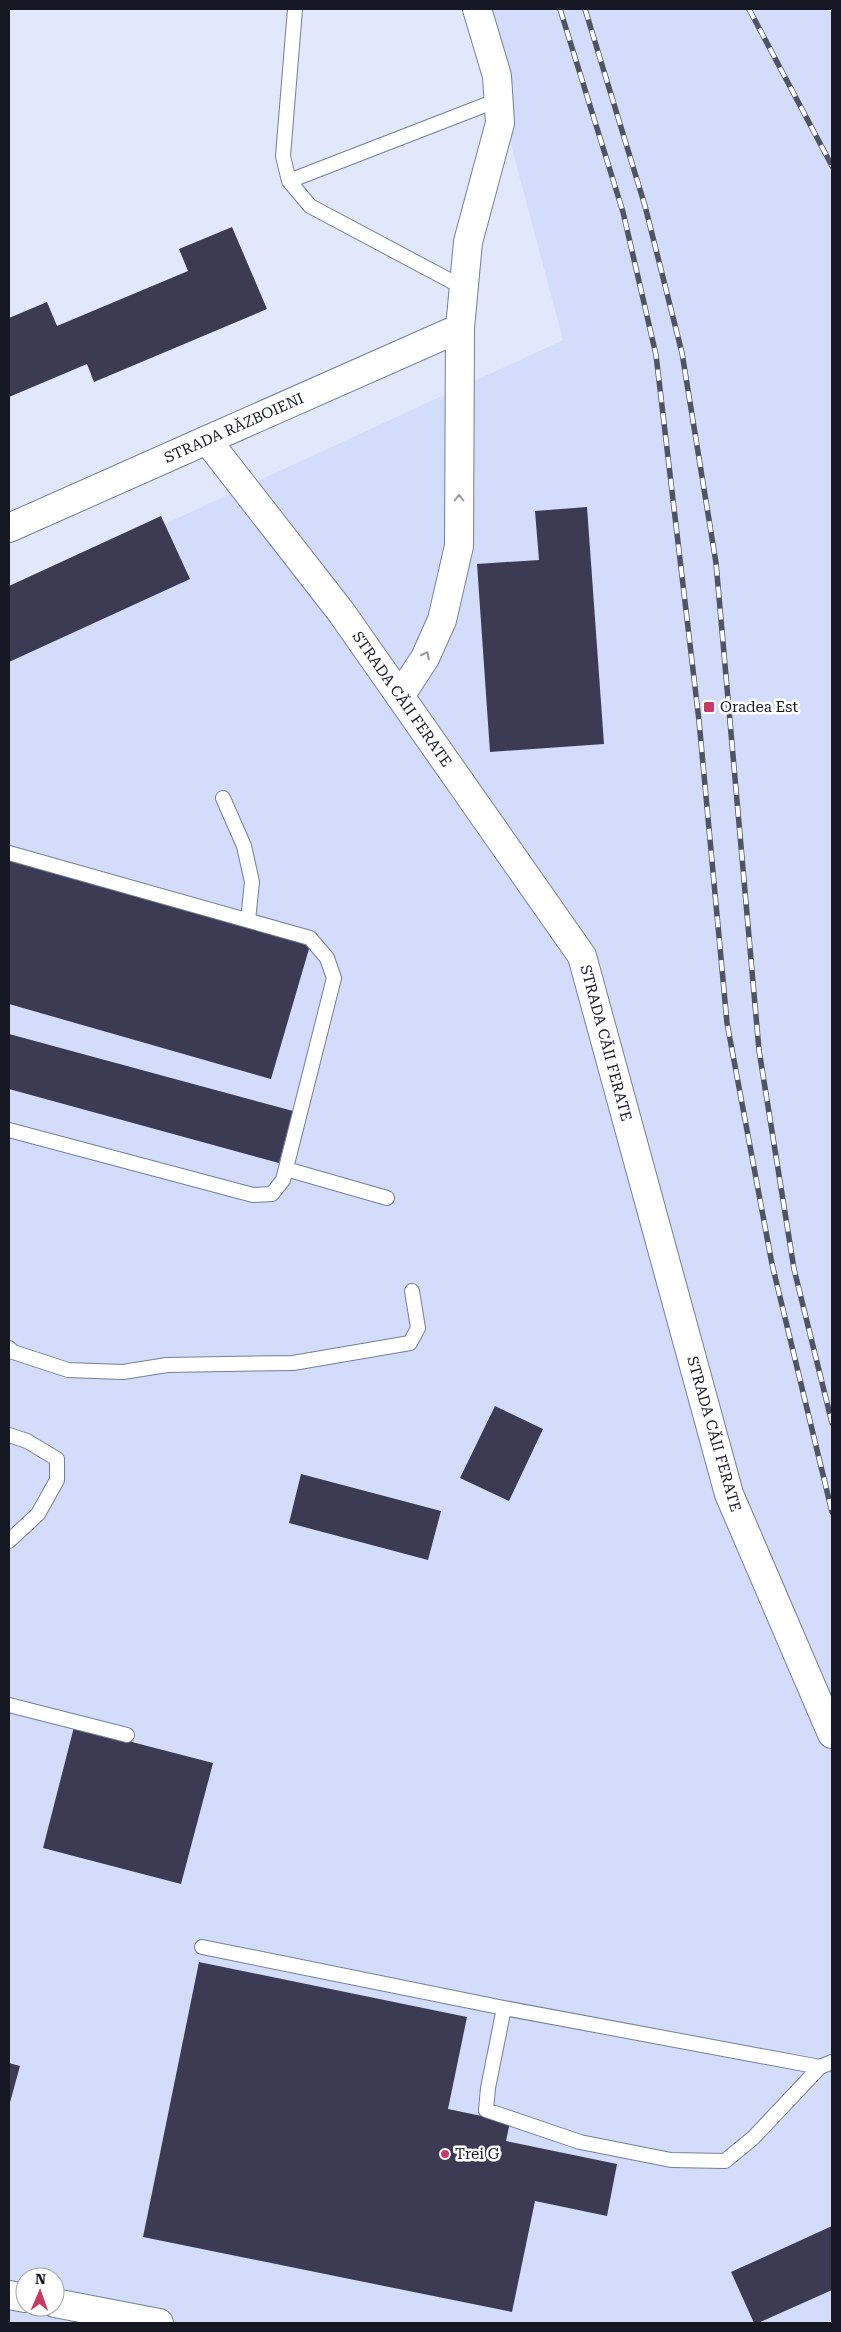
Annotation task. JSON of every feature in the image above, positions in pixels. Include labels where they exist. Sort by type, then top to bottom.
[{"type":"street","points":[[400,696],[425,658],[442,620],[459,546],[460,328],[468,242],[500,123],[497,76],[477,9]]},
{"type":"street","name":"STRADA RĂZBOIENI","points":[[9,528],[460,328]]},
{"type":"street","name":"STRADA CĂII FERATE","points":[[207,440],[341,612],[582,956],[728,1494],[832,1734]]},
{"type":"street","points":[[65,2305],[159,2323]]},
{"type":"lane","points":[[295,9],[283,156],[289,181],[310,206],[464,288]]},
{"type":"lane","points":[[289,181],[498,100]]},
{"type":"lane","points":[[224,798],[244,846],[252,882],[248,920]]},
{"type":"lane","points":[[9,853],[310,938],[327,958],[334,978],[283,1180],[272,1194],[253,1195],[9,1130]]},
{"type":"lane","points":[[286,1169],[387,1198]]},
{"type":"lane","points":[[9,1348],[13,1352],[68,1370],[123,1372],[168,1364],[293,1363],[410,1343],[418,1328],[412,1292]]},
{"type":"lane","points":[[9,1435],[28,1441],[57,1459],[57,1480],[38,1514],[9,1541]]},
{"type":"lane","points":[[9,1705],[127,1734]]},
{"type":"lane","points":[[202,1946],[504,2008],[826,2064]]},
{"type":"lane","points":[[504,2008],[488,2088],[486,2110],[580,2142],[671,2160],[725,2161],[753,2138],[826,2064]]},
{"type":"shaded area","points":[[475,9],[832,9],[832,2323],[9,2323],[9,596],[563,340]]},
{"type":"building","points":[[232,227],[267,309],[94,382],[87,364],[9,397],[9,318],[47,302],[57,326],[188,271],[179,249]]},
{"type":"building","points":[[587,507],[604,744],[490,752],[477,564],[539,560],[535,511]]},
{"type":"building","points":[[161,516],[190,579],[9,662],[9,586]]},
{"type":"building","points":[[9,855],[311,942],[271,1079],[9,1004]]},
{"type":"building","points":[[9,1034],[293,1111],[279,1163],[9,1089]]},
{"type":"building","points":[[495,1406],[543,1429],[509,1501],[460,1478]]},
{"type":"building","points":[[301,1474],[441,1511],[428,1560],[289,1523]]},
{"type":"building","points":[[74,1727],[213,1763],[181,1884],[43,1848]]},
{"type":"building","points":[[199,1962],[467,2017],[448,2109],[510,2122],[506,2141],[617,2164],[607,2216],[535,2201],[512,2312],[143,2237]]},
{"type":"building","points":[[9,2063],[20,2066],[9,2106]]},
{"type":"building","points":[[832,2226],[832,2290],[758,2323],[754,2323],[731,2272]]},
{"type":"railway","points":[[560,9],[623,212],[656,355],[699,721],[727,1023],[772,1264],[832,1512]]},
{"type":"railway","points":[[585,9],[645,206],[682,353],[716,563],[759,1050],[794,1269],[832,1423]]},
{"type":"railway","points":[[749,9],[832,166]]},
{"type":"place","name":"Oradea Est","points":[[709,707]]},
{"type":"place","name":"Trei G","points":[[445,2154]]}]
